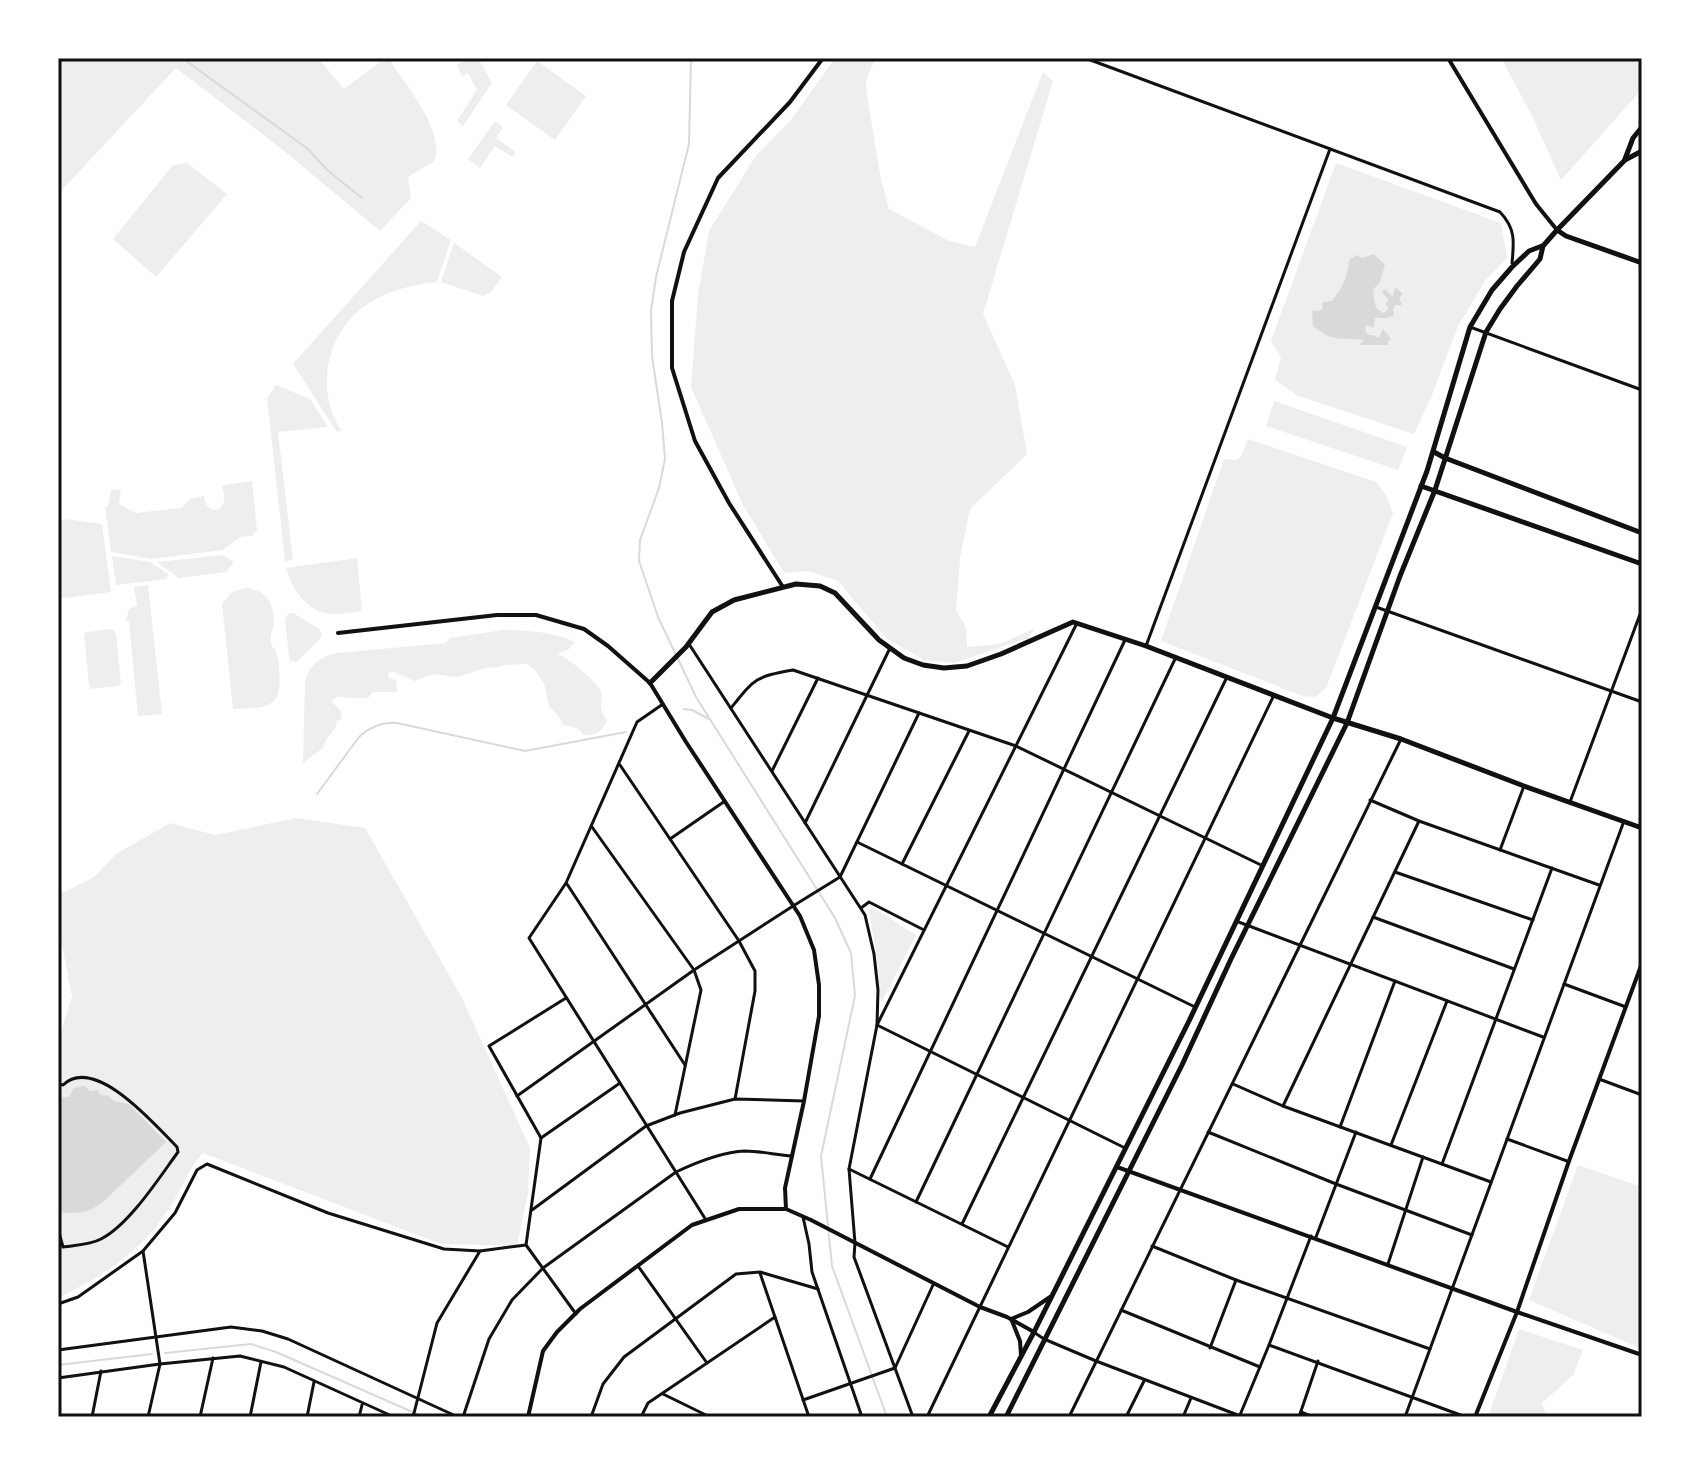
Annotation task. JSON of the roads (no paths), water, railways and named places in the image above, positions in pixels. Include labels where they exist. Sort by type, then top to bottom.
[{"type":"main road","points":[[1625,160],[1633,138],[1642,127]]},
{"type":"main road","points":[[1006,1417],[1182,1065],[1347,723],[1435,490],[1486,332],[1508,298],[1540,259],[1543,246],[1625,160],[1642,151]]},
{"type":"main road","points":[[1557,230],[1642,263]]},
{"type":"main road","points":[[989,1417],[1053,1295],[1195,1007],[1333,718],[1434,452],[1470,327],[1492,290],[1512,267],[1529,251],[1543,246]]},
{"type":"main road","points":[[1434,452],[1642,533]]},
{"type":"main road","points":[[1421,486],[1642,564]]},
{"type":"main road","points":[[650,683],[687,645],[712,612],[734,600],[796,584],[820,586],[835,593],[879,640],[904,658],[944,668],[967,666],[1001,654],[1073,622],[1642,828]]},
{"type":"street","points":[[783,587],[729,503],[695,441],[672,368],[672,301],[684,252],[718,178],[790,102],[823,58]]},
{"type":"street","points":[[1085,58],[1500,212],[1509,222],[1514,239],[1512,267]]},
{"type":"street","points":[[1448,58],[1536,204],[1557,230]]},
{"type":"street","points":[[1146,646],[1330,149]]},
{"type":"street","points":[[1470,327],[1642,390]]},
{"type":"street","points":[[1376,607],[1642,702]]},
{"type":"street","points":[[1570,802],[1642,609]]},
{"type":"street","points":[[338,633],[497,615],[536,615],[584,629],[650,683],[725,801],[796,904],[814,950],[819,1016],[785,1188],[786,1209]]},
{"type":"street","points":[[877,1025],[1077,624]]},
{"type":"street","points":[[870,1179],[1126,639]]},
{"type":"street","points":[[687,645],[865,915],[878,990],[877,1025],[849,1169],[854,1257],[913,1417]]},
{"type":"street","points":[[805,823],[890,648]]},
{"type":"street","points":[[916,1202],[1176,657]]},
{"type":"street","points":[[731,708],[752,683],[765,675],[793,670],[1016,746],[1263,866]]},
{"type":"street","points":[[962,1224],[1227,677]]},
{"type":"street","points":[[772,771],[818,678]]},
{"type":"street","points":[[927,1417],[1274,695]]},
{"type":"street","points":[[663,704],[637,722],[566,883],[529,938],[706,1220]]},
{"type":"street","points":[[517,1096],[694,970],[840,877],[919,713]]},
{"type":"street","points":[[902,864],[970,730]]},
{"type":"street","points":[[1069,1417],[1401,739]]},
{"type":"street","points":[[619,764],[739,941],[755,971],[755,991],[735,1099]]},
{"type":"street","points":[[1500,850],[1524,786]]},
{"type":"street","points":[[1370,800],[1419,821],[1600,885]]},
{"type":"street","points":[[670,839],[725,801]]},
{"type":"street","points":[[1283,1106],[1419,821]]},
{"type":"street","points":[[1405,1417],[1624,821]]},
{"type":"street","points":[[591,826],[694,970],[701,990],[675,1115]]},
{"type":"street","points":[[857,842],[1195,1007]]},
{"type":"street","points":[[1442,1164],[1552,868]]},
{"type":"street","points":[[1395,872],[1533,920]]},
{"type":"street","points":[[566,883],[685,1065]]},
{"type":"street","points":[[861,908],[869,902],[924,930]]},
{"type":"street","points":[[1373,917],[1514,969]]},
{"type":"street","points":[[1236,921],[1544,1037]]},
{"type":"street","points":[[1475,1417],[1517,1312],[1642,963]]},
{"type":"street","points":[[1340,1127],[1395,981]]},
{"type":"street","points":[[1564,984],[1626,1007]]},
{"type":"street","points":[[566,998],[489,1046],[541,1138],[526,1245],[576,1314]]},
{"type":"street","points":[[1391,1145],[1447,1001]]},
{"type":"street","points":[[877,1025],[1125,1148]]},
{"type":"street","points":[[58,1084],[80,1078],[95,1078],[131,1101],[177,1147],[178,1152],[126,1220],[111,1233],[98,1241],[63,1247],[58,1229]]},
{"type":"street","points":[[1599,1079],[1642,1095]]},
{"type":"street","points":[[541,1138],[620,1083]]},
{"type":"street","points":[[1232,1084],[1283,1106],[1491,1182]]},
{"type":"street","points":[[532,1210],[646,1126],[735,1099],[804,1101]]},
{"type":"street","points":[[1208,1132],[1472,1235]]},
{"type":"street","points":[[528,1417],[543,1351],[576,1314],[692,1225],[739,1209],[786,1209],[980,1307],[1011,1319],[1044,1339],[1240,1417],[1356,1132]]},
{"type":"street","points":[[1507,1139],[1569,1161]]},
{"type":"street","points":[[58,1350],[231,1327],[262,1331],[288,1339],[460,1417],[489,1339],[512,1300],[543,1268],[676,1172],[706,1160],[746,1151],[792,1156]]},
{"type":"street","points":[[1388,1264],[1423,1157]]},
{"type":"street","points":[[58,1304],[78,1297],[143,1251],[175,1213],[197,1170],[207,1164],[328,1213],[444,1249],[480,1251],[526,1245]]},
{"type":"street","points":[[1116,1167],[1642,1355]]},
{"type":"street","points":[[849,1169],[1009,1247]]},
{"type":"street","points":[[803,1217],[812,1272],[862,1417]]},
{"type":"street","points":[[1152,1246],[1236,1280],[1430,1349]]},
{"type":"street","points":[[143,1251],[160,1364],[148,1417]]},
{"type":"street","points":[[413,1417],[437,1323],[480,1251]]},
{"type":"street","points":[[638,1266],[707,1363]]},
{"type":"street","points":[[591,1417],[603,1384],[624,1357],[736,1274],[760,1272],[818,1289]]},
{"type":"street","points":[[760,1272],[809,1417]]},
{"type":"street","points":[[1210,1348],[1236,1280]]},
{"type":"street","points":[[803,1400],[895,1368],[934,1283]]},
{"type":"street","points":[[1011,1319],[1053,1295]]},
{"type":"street","points":[[1121,1310],[1260,1367]]},
{"type":"street","points":[[641,1417],[648,1403],[775,1317]]},
{"type":"street","points":[[1011,1319],[1020,1341],[1021,1357]]},
{"type":"street","points":[[1269,1345],[1466,1417]]},
{"type":"street","points":[[58,1378],[240,1356],[284,1367],[394,1417]]},
{"type":"street","points":[[200,1417],[213,1358]]},
{"type":"street","points":[[250,1417],[261,1361]]},
{"type":"street","points":[[1313,1417],[1300,1415],[1318,1361]]},
{"type":"street","points":[[92,1417],[101,1371]]},
{"type":"street","points":[[1126,1417],[1144,1380]]},
{"type":"street","points":[[307,1417],[314,1381]]},
{"type":"street","points":[[662,1394],[710,1417]]},
{"type":"street","points":[[1183,1417],[1191,1398]]},
{"type":"street","points":[[359,1417],[362,1403]]},
{"type":"waterway","points":[[182,58],[308,149],[327,170],[362,198]]},
{"type":"waterway","points":[[691,58],[689,144],[656,277],[651,311],[652,356],[665,459],[659,488],[640,540],[639,561],[658,617],[696,697],[835,918],[851,953],[855,996],[821,1156],[832,1266],[887,1417]]},
{"type":"waterway","points":[[684,709],[709,719]]},
{"type":"waterway","points":[[317,794],[359,737],[382,724],[397,723],[525,751],[626,732]]},
{"type":"waterway","points":[[165,1353],[251,1344],[424,1417]]},
{"type":"waterway","points":[[58,1365],[152,1354]]}]
